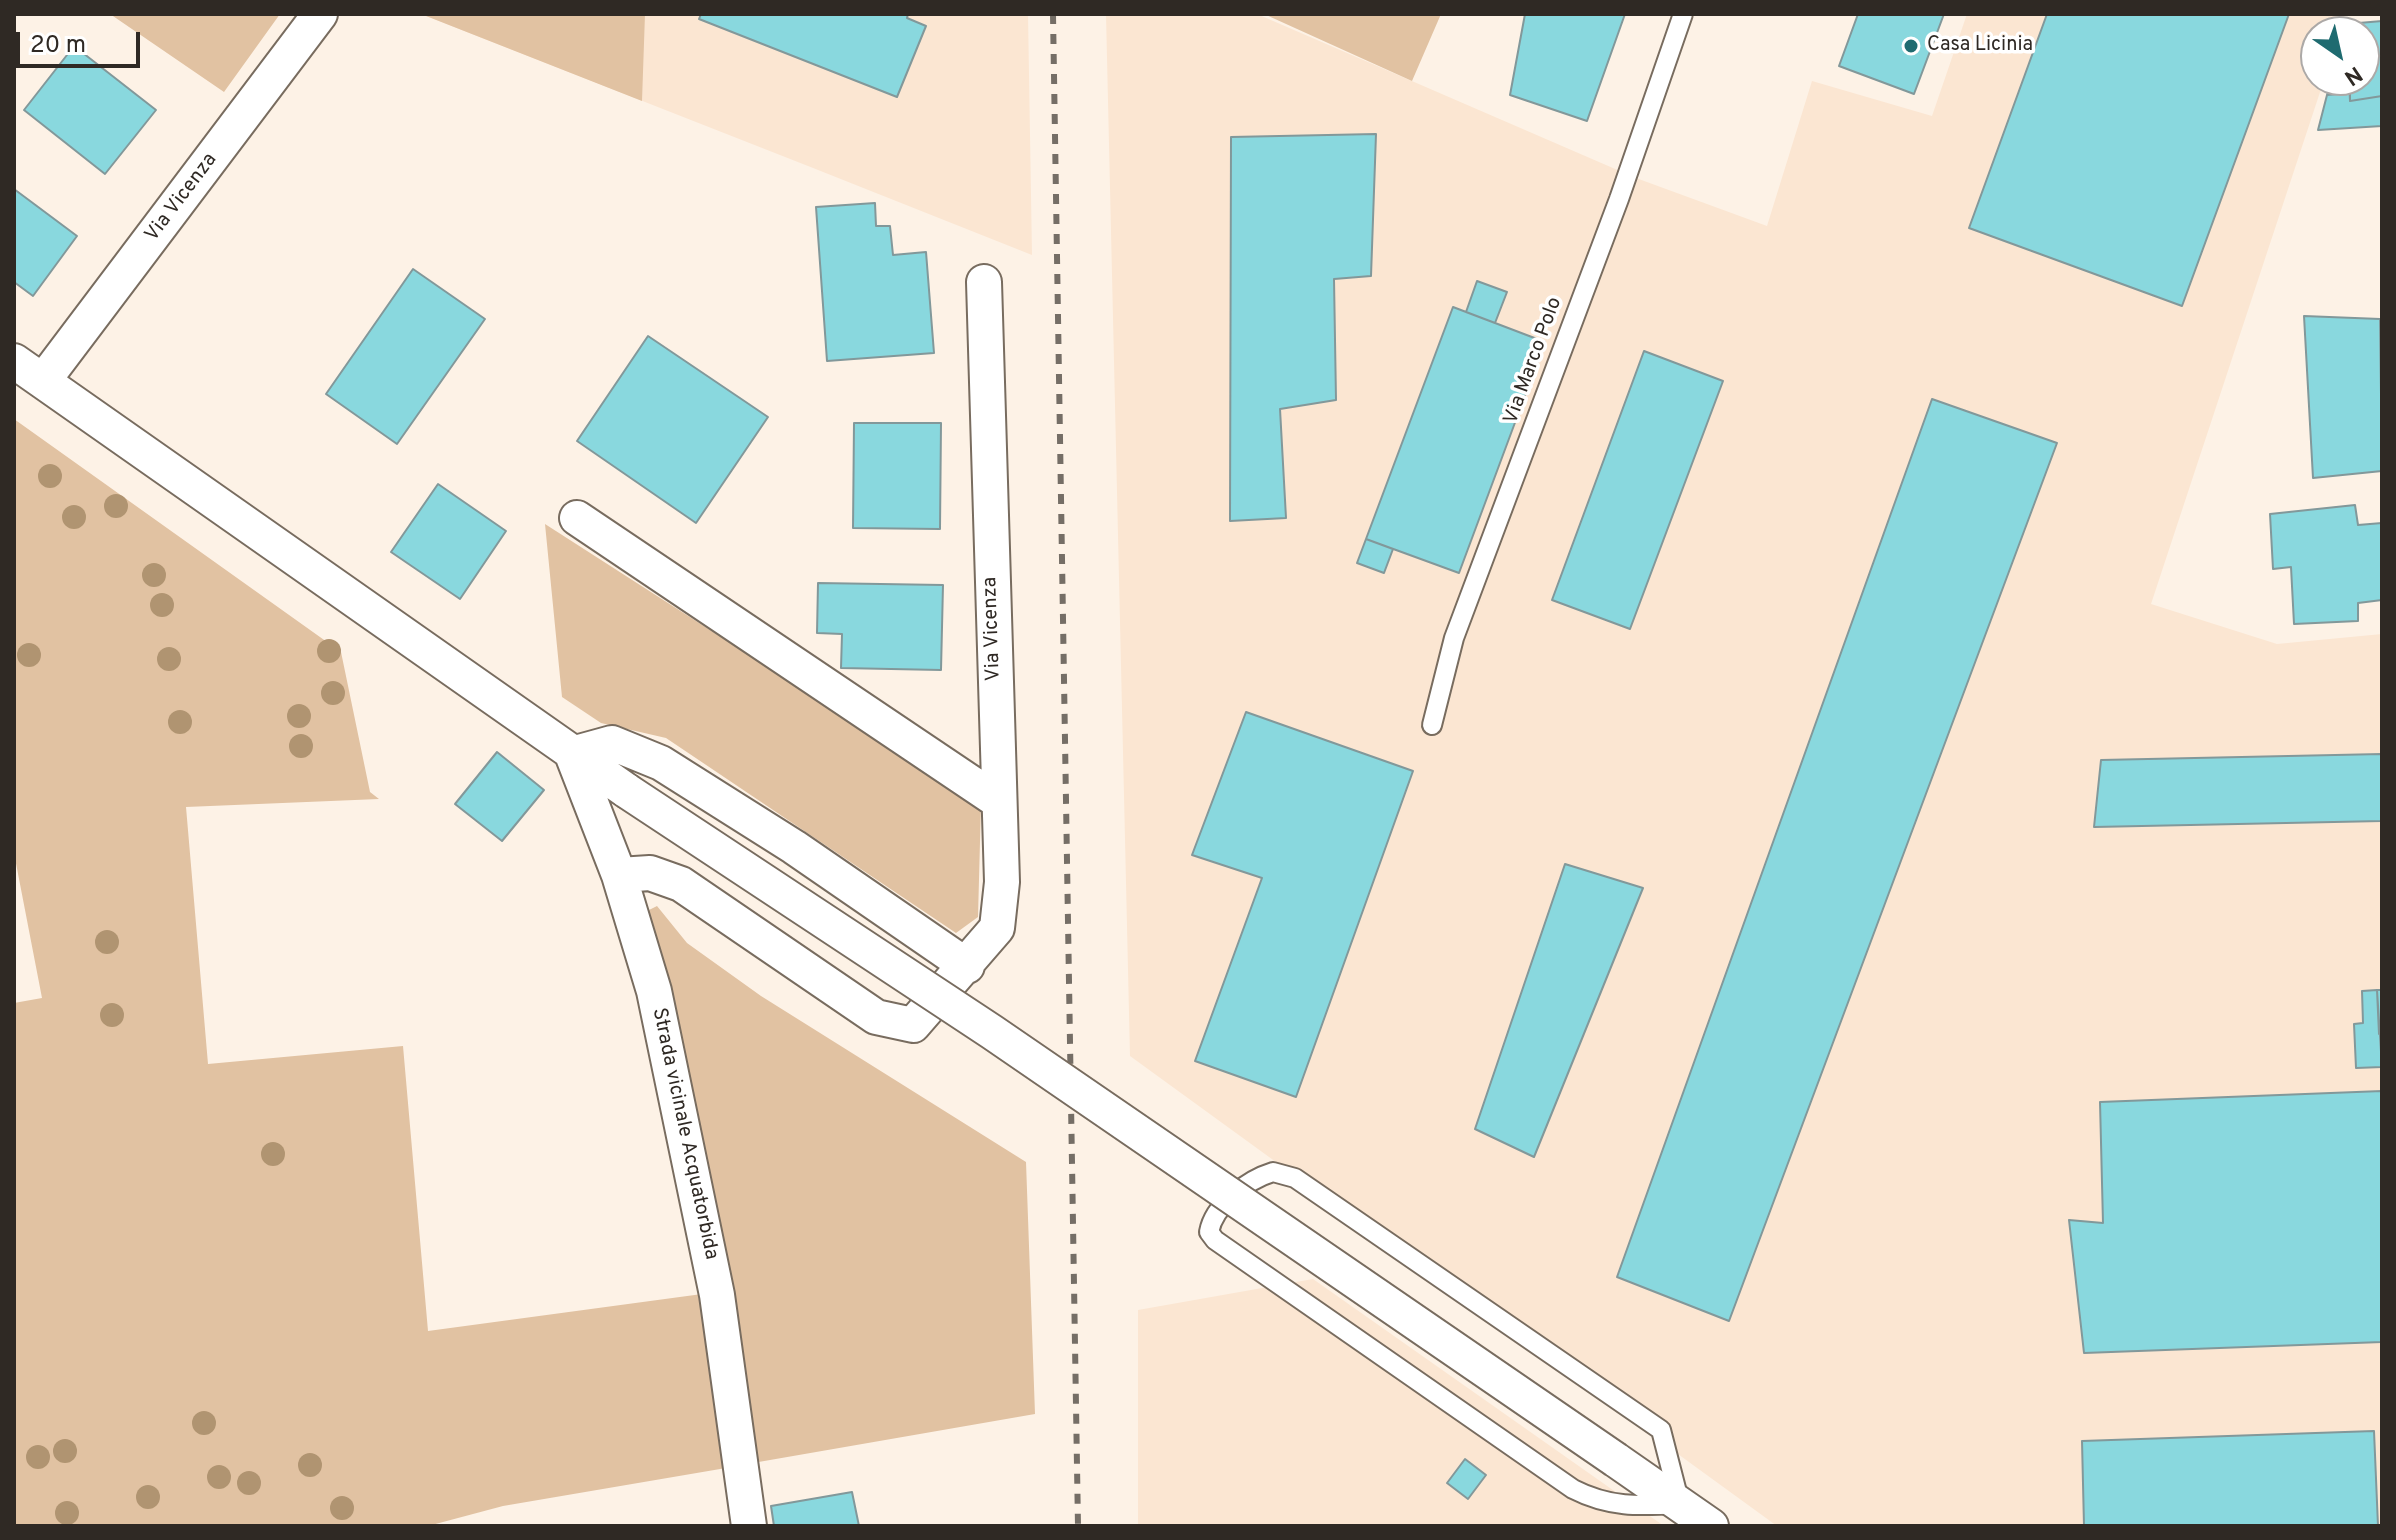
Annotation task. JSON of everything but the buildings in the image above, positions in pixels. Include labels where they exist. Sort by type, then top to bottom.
[{"type":"street","name":"Via Vicenza","points":[[43,381],[320,14]]},
{"type":"street","name":"Via Vicenza","points":[[619,875],[650,873],[681,884],[876,1017],[913,1025],[997,928],[1002,882],[984,282]]},
{"type":"street","points":[[14,361],[572,754],[992,1032],[1711,1526]]},
{"type":"street","points":[[577,518],[998,801]]},
{"type":"street","points":[[572,754],[612,743],[661,763],[794,847],[967,966]]},
{"type":"street","name":"Strada vicinale Acquatorbida","points":[[572,754],[619,875],[654,991],[714,1279],[749,1526]]},
{"type":"lane","name":"Via Marco Polo","points":[[1432,725],[1454,638],[1619,199],[1683,14]]},
{"type":"lane","points":[[1282,1172],[1295,1178],[1661,1430],[1680,1504],[1625,1507],[1598,1502],[1573,1489],[1226,1249],[1209,1232],[1212,1215],[1263,1175],[1282,1172]]},
{"type":"shaded area","points":[[110,14],[280,14],[224,92]]},
{"type":"shaded area","points":[[421,14],[1028,14],[1032,255],[808,166]]},
{"type":"shaded area","points":[[421,14],[645,14],[642,101]]},
{"type":"shaded area","points":[[1106,14],[1257,14],[1636,178],[1767,226],[1812,81],[1932,116],[1967,14],[2345,14],[2300,16],[2300,96],[2319,96],[2151,604],[2277,644],[2382,634],[2382,1526],[1777,1526],[1130,1056]]},
{"type":"shaded area","points":[[1264,14],[1441,14],[1412,81]]},
{"type":"shaded area","points":[[14,419],[341,652],[370,792],[379,799],[186,807],[208,1064],[403,1046],[428,1331],[702,1294],[726,1468],[503,1506],[428,1526],[14,1526],[14,1003],[42,998],[14,853]]},
{"type":"shaded area","points":[[545,524],[981,804],[978,917],[956,933],[666,738],[601,723],[562,697]]},
{"type":"shaded area","points":[[657,906],[687,943],[761,996],[1026,1162],[1035,1414],[747,1464],[647,911]]},
{"type":"shaded area","points":[[1313,1279],[1664,1526],[1138,1526],[1138,1310]]},
{"type":"railway","points":[[1053,14],[1078,1526]]},
{"type":"place","name":"Casa Licinia","points":[[1911,46]]}]
